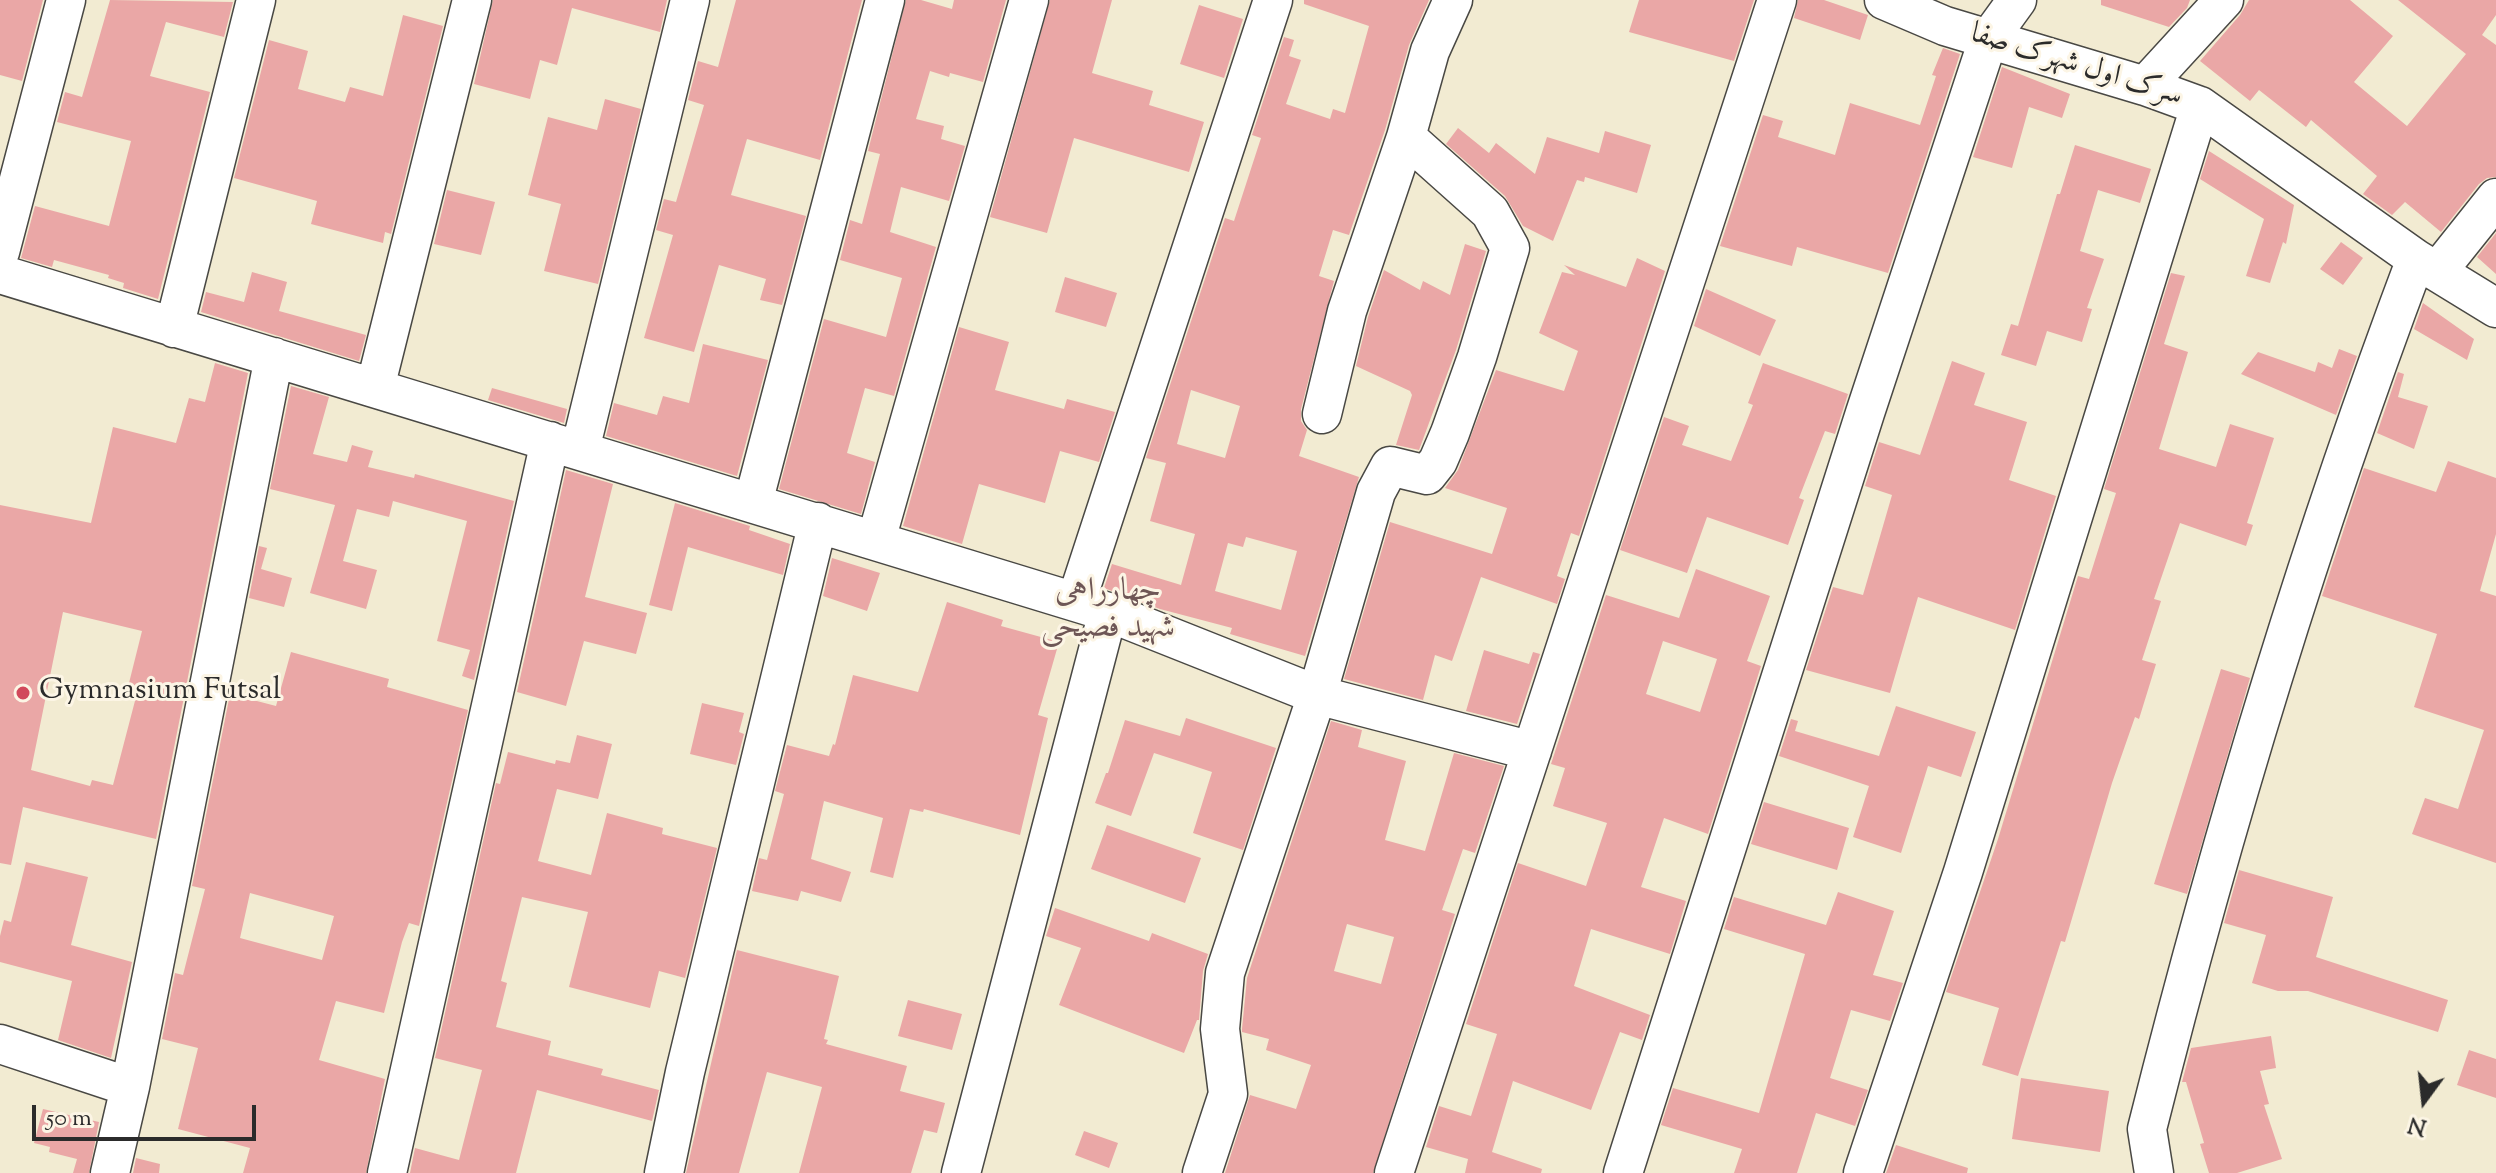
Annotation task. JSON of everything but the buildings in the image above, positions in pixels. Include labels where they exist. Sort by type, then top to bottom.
[{"type":"street","points":[[0,252],[66,0]]},
{"type":"street","points":[[174,328],[256,0]]},
{"type":"street","points":[[375,388],[472,0]]},
{"type":"street","points":[[387,1173],[565,446],[690,0]]},
{"type":"street","points":[[753,503],[885,0]]},
{"type":"street","points":[[876,540],[1029,0]]},
{"type":"street","points":[[961,1173],[1092,607],[1273,0]]},
{"type":"street","points":[[1322,414],[1347,311],[1406,137],[1430,51],[1453,0]]},
{"type":"street","points":[[1394,1173],[1777,0]]},
{"type":"street","points":[[1623,1173],[1860,428],[1988,40],[2017,0]]},
{"type":"street","points":[[2145,86],[2224,0]]},
{"type":"street","name":"سرک اول شهرک صفا","points":[[1889,1],[1945,26],[2145,86],[2200,106],[2426,265],[2496,308]]},
{"type":"street","points":[[1863,1173],[1968,857],[2200,106]]},
{"type":"street","points":[[1202,1173],[1228,1094],[1220,1029],[1225,973],[1317,695],[1376,492],[1390,466],[1427,475],[1438,461],[1477,357],[1510,248],[1490,212],[1406,137]]},
{"type":"street","points":[[2154,1173],[2147,1129],[2250,750],[2356,418],[2426,265],[2496,198]]},
{"type":"street","points":[[0,274],[1092,607],[1317,695],[1532,751]]},
{"type":"street","points":[[110,1173],[130,1087],[274,357]]},
{"type":"street","points":[[664,1173],[689,1056],[818,522]]},
{"type":"street","points":[[0,1044],[130,1087]]},
{"type":"place","name":"Gymnasium Futsal","points":[[23,693]]},
{"type":"district","name":"چهارراهی شهید فصیحی","points":[[1108,612]]}]
